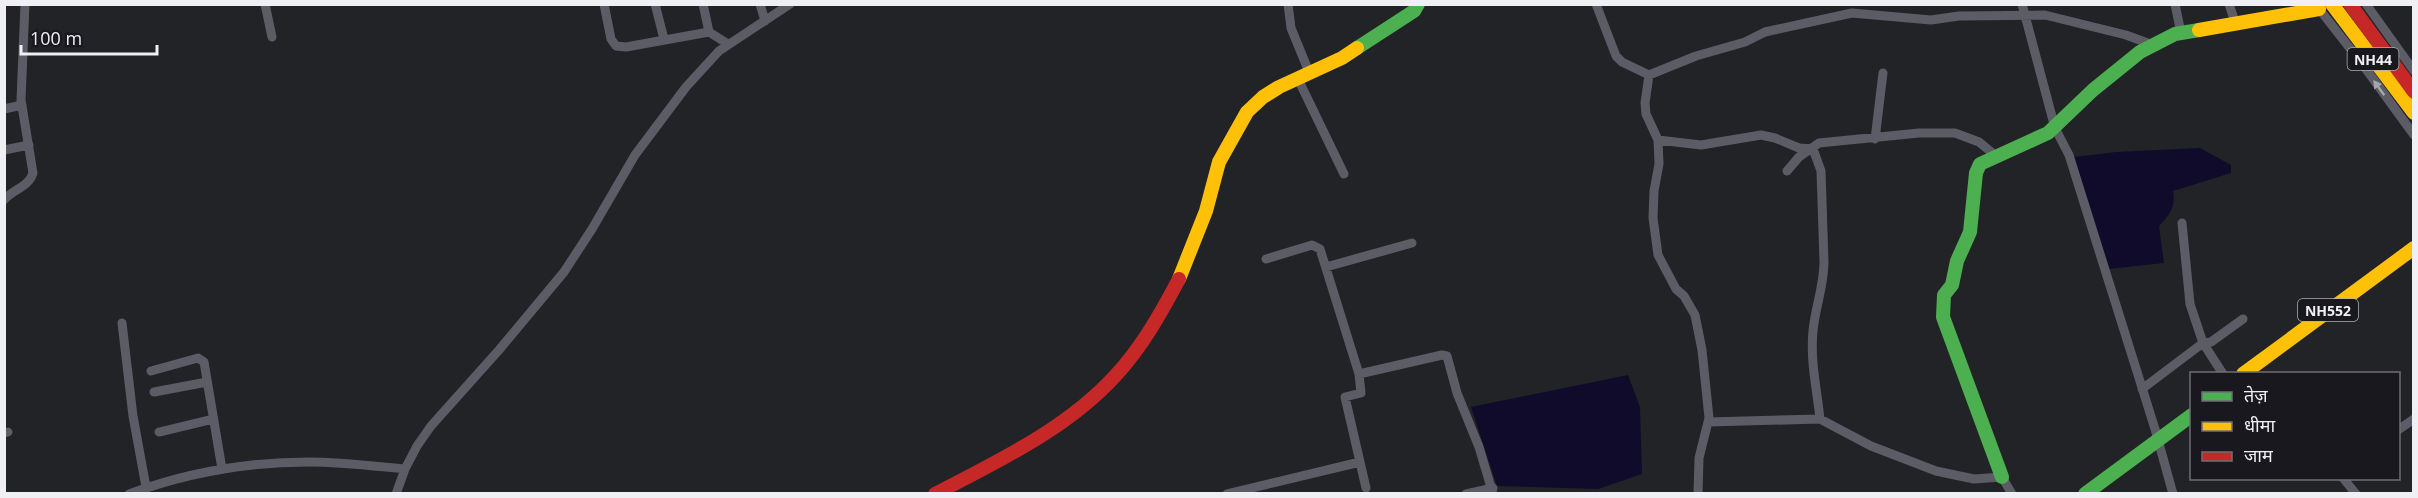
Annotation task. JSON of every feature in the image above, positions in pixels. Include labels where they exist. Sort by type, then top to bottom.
[{"type":"main road","points":[[935,494],[1021,450],[1084,404],[1115,376],[1162,311],[1183,270],[1206,211],[1219,162],[1247,112],[1263,97],[1342,58],[1375,38],[1413,11],[1418,4]]},
{"type":"main road","name":"NH44","points":[[2350,4],[2414,92]]},
{"type":"main road","points":[[2002,477],[1943,317],[1942,304],[1944,295],[1952,285],[1957,261],[1970,232],[1976,173],[1980,164],[2048,133],[2140,46],[2153,45],[2181,33],[2322,6]]},
{"type":"main road","name":"NH44","points":[[2322,6],[2414,113]]},
{"type":"main road","name":"NH552","points":[[2246,372],[2414,248]]},
{"type":"main road","name":"NH552","points":[[2261,372],[2358,298],[2414,260]]},
{"type":"main road","points":[[2104,494],[2190,417]]},
{"type":"main road","points":[[2085,494],[2190,428]]},
{"type":"street","points":[[4,201],[12,191],[32,179],[33,173],[22,105],[21,69],[25,4]]},
{"type":"street","points":[[265,4],[272,37]]},
{"type":"street","points":[[604,4],[611,39],[616,46],[626,47],[709,32],[728,44]]},
{"type":"street","points":[[655,4],[664,39]]},
{"type":"street","points":[[703,4],[709,32]]},
{"type":"street","points":[[760,4],[765,21]]},
{"type":"street","points":[[396,494],[405,469],[431,426],[564,272],[592,230],[635,155],[686,87],[728,44],[790,4]]},
{"type":"street","points":[[1288,4],[1291,28],[1304,75],[1344,174]]},
{"type":"street","points":[[1596,4],[1616,56],[1622,62],[1649,75],[1696,56],[1745,42],[1765,32],[1829,16],[1852,13],[1931,20],[1959,16],[2045,15],[2140,46]]},
{"type":"street","points":[[2022,4],[2048,133],[2069,155],[2173,494]]},
{"type":"street","points":[[2175,4],[2181,33]]},
{"type":"street","points":[[2229,4],[2235,22]]},
{"type":"street","points":[[2367,4],[2414,71]]},
{"type":"street","points":[[2322,6],[2414,135]]},
{"type":"street","points":[[1875,139],[1883,73]]},
{"type":"street","points":[[1649,75],[1645,103],[1646,114],[1658,140],[1659,164],[1654,190],[1654,235],[1658,255],[1676,290],[1684,296],[1695,315],[1702,350],[1708,422],[1699,458],[1698,494]]},
{"type":"street","points":[[4,109],[22,105]]},
{"type":"street","points":[[1787,171],[1799,157],[1819,143],[1830,140],[1955,133],[1979,142],[1996,156]]},
{"type":"street","points":[[1658,140],[1701,145],[1761,135],[1799,148],[1813,149]]},
{"type":"street","points":[[4,150],[29,145]]},
{"type":"street","points":[[1813,149],[1821,171],[1824,262],[1824,276],[1816,306],[1812,349],[1812,371],[1820,419]]},
{"type":"street","points":[[2182,224],[2190,304],[2203,343],[2222,372]]},
{"type":"street","points":[[1326,267],[1412,243]]},
{"type":"street","points":[[1266,259],[1316,246],[1320,249],[1359,374],[1361,393],[1347,396],[1345,401],[1366,488]]},
{"type":"street","points":[[2142,389],[2203,343],[2211,342],[2243,319]]},
{"type":"street","points":[[122,323],[133,416],[146,487]]},
{"type":"street","points":[[1359,374],[1429,357],[1447,356],[1457,393],[1493,491],[1466,494]]},
{"type":"street","points":[[151,371],[198,358],[204,362],[222,469]]},
{"type":"street","points":[[154,392],[207,382]]},
{"type":"street","points":[[159,432],[213,419]]},
{"type":"street","points":[[1708,422],[1820,419],[1871,446],[1936,471],[1974,479],[2002,477],[2012,494]]},
{"type":"street","points":[[2400,429],[2414,419]]},
{"type":"street","points":[[129,494],[146,487],[222,469],[308,462],[405,469]]},
{"type":"street","points":[[1227,494],[1360,462]]},
{"type":"street","points":[[2345,480],[2356,494]]},
{"type":"shaded area","points":[[2200,148],[2231,165],[2231,173],[2173,191],[2174,201],[2171,210],[2159,226],[2164,263],[2109,269],[2074,157],[2116,152]]},
{"type":"shaded area","points":[[1628,375],[1640,407],[1642,474],[1598,489],[1497,486],[1471,407]]},
{"type":"traffic: fast","points":[[1357,48],[1414,11],[1418,4]]},
{"type":"traffic: fast","points":[[2002,477],[1943,317],[1944,295],[1952,285],[1957,261],[1970,232],[1976,173],[1980,164],[2048,133],[2093,90],[2140,52],[2175,34],[2199,30]]},
{"type":"traffic: fast","points":[[2085,494],[2190,416]]},
{"type":"traffic: slow","points":[[2332,4],[2414,113]]},
{"type":"traffic: slow","points":[[2199,30],[2319,9]]},
{"type":"traffic: slow","points":[[1179,279],[1206,211],[1219,162],[1247,112],[1263,97],[1279,87],[1342,58],[1357,48]]},
{"type":"traffic: slow","points":[[2246,372],[2414,248]]},
{"type":"traffic: jam","points":[[2350,4],[2414,92]]},
{"type":"traffic: jam","points":[[935,494],[1054,428],[1097,394],[1116,375],[1143,341],[1179,279]]}]
